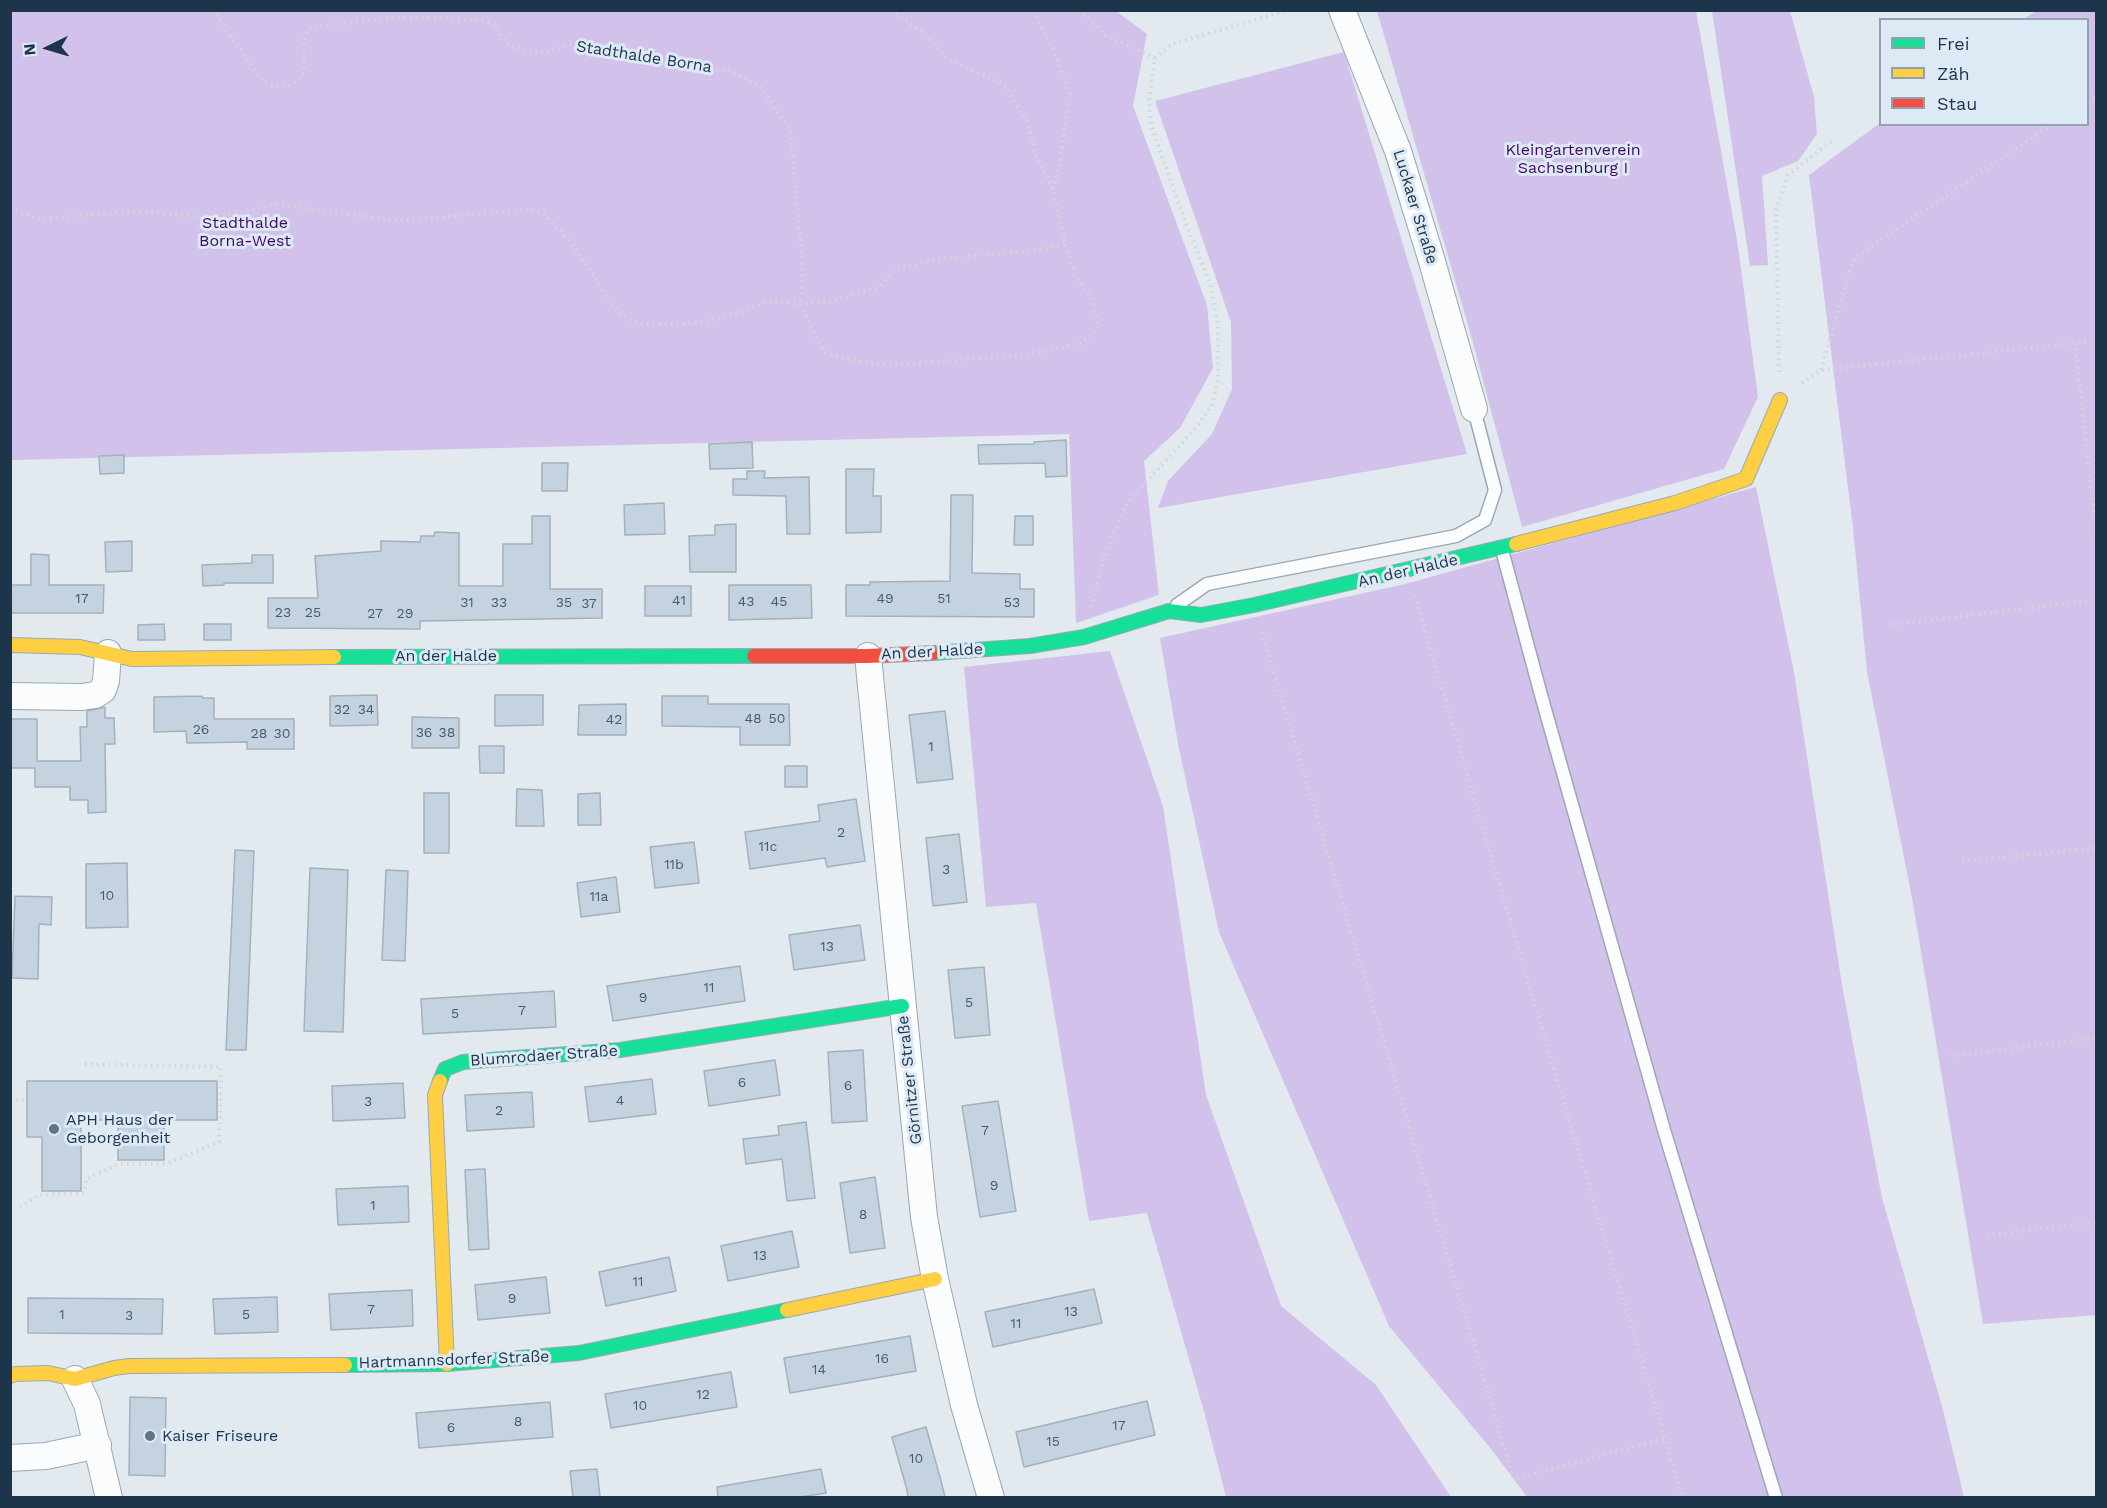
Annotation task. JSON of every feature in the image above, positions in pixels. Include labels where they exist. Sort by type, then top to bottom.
[{"type":"street","name":"Luckaer Straße","points":[[1342,10],[1398,151],[1474,409]]},
{"type":"street","name":"An der Halde","points":[[10,645],[80,646],[132,659],[402,656],[868,656],[1030,646],[1084,637],[1168,611],[1201,615],[1408,571],[1502,549],[1675,503],[1746,479],[1780,400]]},
{"type":"street","points":[[10,696],[82,697],[95,695],[103,690],[106,681],[108,653]]},
{"type":"street","name":"Görnitzer Straße","points":[[868,656],[924,1217],[935,1279],[964,1405],[992,1497]]},
{"type":"street","name":"Blumrodaer Straße","points":[[447,1364],[435,1095],[445,1070],[463,1062],[620,1050],[902,1006]]},
{"type":"street","name":"Hartmannsdorfer Straße","points":[[75,1379],[129,1366],[447,1364],[579,1353],[935,1279]]},
{"type":"street","points":[[10,1376],[48,1373],[75,1379],[87,1404],[110,1497]]},
{"type":"street","points":[[10,1458],[46,1456],[98,1445]]},
{"type":"lane","points":[[1168,611],[1207,584],[1456,536],[1485,520],[1495,490],[1474,409]]},
{"type":"lane","points":[[1502,549],[1664,1130],[1776,1497]]},
{"type":"path","name":"Stadthalde Borna","points":[[213,10],[262,82],[276,86],[289,85],[300,79],[304,73],[304,39],[310,27],[398,17],[481,21],[493,24],[510,46],[522,50],[543,53],[574,43],[634,59],[701,69],[730,70],[762,88],[790,128],[803,267],[800,304]]},
{"type":"path","points":[[800,304],[824,352],[846,359],[889,365],[1026,355],[1083,344],[1099,326],[1090,296],[1075,276],[1065,244],[1053,188],[1035,154],[1028,123],[1005,85],[948,59],[924,33],[891,10]]},
{"type":"path","points":[[1033,10],[1054,52],[1071,94],[1060,162],[1053,188]]},
{"type":"path","points":[[1079,10],[1106,35],[1155,58]]},
{"type":"path","points":[[1084,637],[1107,548],[1127,503],[1193,432],[1212,406],[1218,380],[1218,324],[1210,283],[1186,224],[1151,125],[1149,98],[1155,58],[1172,44],[1288,10]]},
{"type":"path","points":[[1821,370],[1854,258],[2050,126]]},
{"type":"path","points":[[1780,400],[1776,210],[1788,175],[1833,140]]},
{"type":"path","points":[[10,208],[39,219],[132,211],[204,217],[232,214],[276,204],[399,221],[531,209],[544,214],[568,239],[592,272],[609,303],[631,321],[642,324],[687,324],[721,318],[771,301],[800,304],[830,302],[879,287],[895,270],[938,259],[1038,250],[1065,244]]},
{"type":"path","points":[[1780,400],[1821,370],[2097,341]]},
{"type":"path","points":[[2075,343],[2097,531]]},
{"type":"path","points":[[1408,571],[1551,1060],[1683,1497]]},
{"type":"path","points":[[1889,625],[2097,600]]},
{"type":"path","points":[[1254,605],[1514,1480],[1665,1438]]},
{"type":"path","points":[[1962,861],[2097,848]]},
{"type":"path","points":[[1951,1056],[2097,1038]]},
{"type":"path","points":[[20,1207],[39,1195],[84,1193],[86,1179],[118,1164],[168,1163],[219,1142],[221,1067],[82,1064]]},
{"type":"path","points":[[10,1100],[27,1100]]},
{"type":"path","points":[[1987,1235],[2097,1222]]},
{"type":"green space","name":"Stadthalde Borna-West","points":[[10,11],[1116,11],[1147,34],[1133,106],[1207,305],[1213,368],[1180,428],[1144,461],[1159,595],[1076,623],[1069,434],[11,460]]},
{"type":"green space","name":"Kleingartenverein Sachsenburg I","points":[[1377,11],[1696,11],[1738,246],[1758,397],[1724,469],[1522,527],[1472,339]]},
{"type":"green space","points":[[1712,11],[1790,11],[1814,97],[1817,134],[1798,161],[1762,176],[1768,265],[1750,266]]},
{"type":"green space","points":[[2036,11],[2096,11],[2096,1315],[1983,1324],[1912,898],[1867,672],[1853,528],[1809,175],[1879,124],[1879,126],[2089,126],[2089,18],[2026,18]]},
{"type":"green space","points":[[1344,52],[1467,454],[1158,508],[1168,481],[1212,434],[1232,389],[1231,322],[1155,101]]},
{"type":"green space","points":[[1756,487],[1794,672],[1842,985],[1882,1198],[1942,1406],[1964,1497],[1527,1497],[1492,1450],[1389,1326],[1219,932],[1179,749],[1160,638],[1405,584]]},
{"type":"green space","points":[[1110,651],[1163,806],[1206,1095],[1281,1306],[1376,1385],[1451,1497],[1226,1497],[1147,1213],[1089,1221],[1036,903],[986,907],[964,667]]},
{"type":"building","points":[[1066,440],[1067,476],[1046,477],[1045,463],[979,464],[978,445],[1034,444],[1034,442]]},
{"type":"building","points":[[752,442],[753,468],[710,469],[709,444]]},
{"type":"building","points":[[124,455],[124,473],[100,474],[99,456]]},
{"type":"building","points":[[542,463],[568,463],[567,491],[542,491]]},
{"type":"building","points":[[846,469],[874,469],[873,496],[881,496],[881,532],[846,533]]},
{"type":"building","points":[[747,471],[765,471],[764,478],[809,477],[810,534],[787,534],[786,496],[733,495],[733,479],[747,479]]},
{"type":"building","points":[[951,495],[973,495],[972,573],[1020,574],[1020,589],[1034,589],[1034,617],[846,616],[846,585],[870,585],[870,582],[950,581]]},
{"type":"building","points":[[664,503],[665,534],[625,535],[624,505]]},
{"type":"building","points":[[532,516],[550,516],[550,589],[602,589],[602,618],[420,621],[420,629],[268,628],[268,598],[318,598],[315,556],[381,551],[381,541],[420,542],[421,536],[434,536],[435,532],[459,533],[459,586],[503,586],[503,544],[532,544]]},
{"type":"building","points":[[1015,516],[1033,516],[1033,545],[1014,545]]},
{"type":"building","points":[[736,524],[736,572],[690,572],[689,536],[715,535],[715,525]]},
{"type":"building","points":[[132,541],[132,571],[106,572],[105,542]]},
{"type":"building","points":[[31,554],[49,555],[49,585],[104,585],[103,613],[10,613],[10,585],[31,585]]},
{"type":"building","points":[[252,555],[273,555],[273,583],[224,583],[224,585],[203,586],[202,565],[252,563]]},
{"type":"building","points":[[729,585],[811,585],[812,618],[729,620]]},
{"type":"building","points":[[645,586],[691,586],[691,616],[645,616]]},
{"type":"building","points":[[164,624],[165,640],[138,640],[138,625]]},
{"type":"building","points":[[204,624],[231,624],[231,640],[204,640]]},
{"type":"building","points":[[377,695],[378,725],[330,726],[330,696]]},
{"type":"building","points":[[495,695],[543,695],[543,725],[495,726]]},
{"type":"building","points":[[202,696],[203,698],[214,698],[214,719],[294,719],[294,749],[247,749],[247,742],[187,743],[186,731],[154,732],[154,697]]},
{"type":"building","points":[[662,696],[708,696],[708,704],[789,704],[790,745],[740,745],[740,727],[662,726]]},
{"type":"building","points":[[626,704],[626,735],[578,735],[579,705]]},
{"type":"building","points":[[105,707],[105,718],[114,718],[115,744],[105,744],[106,812],[88,813],[88,800],[70,800],[70,787],[35,787],[35,768],[10,768],[10,719],[37,719],[37,761],[81,761],[80,727],[87,727],[87,711]]},
{"type":"building","points":[[945,711],[953,779],[917,783],[909,715]]},
{"type":"building","points":[[412,717],[459,718],[459,748],[412,748]]},
{"type":"building","points":[[479,746],[504,746],[504,773],[480,773]]},
{"type":"building","points":[[785,766],[807,766],[807,787],[785,787]]},
{"type":"building","points":[[517,789],[542,790],[544,826],[516,826]]},
{"type":"building","points":[[424,793],[449,793],[449,853],[424,853]]},
{"type":"building","points":[[600,793],[601,825],[578,825],[578,794]]},
{"type":"building","points":[[856,799],[865,861],[827,867],[825,858],[750,869],[745,832],[820,821],[818,805]]},
{"type":"building","points":[[959,834],[967,902],[933,906],[926,838]]},
{"type":"building","points":[[694,842],[699,883],[655,888],[650,847]]},
{"type":"building","points":[[235,850],[254,851],[246,1050],[226,1050]]},
{"type":"building","points":[[127,863],[128,927],[86,928],[86,864]]},
{"type":"building","points":[[310,868],[348,870],[343,1032],[304,1031]]},
{"type":"building","points":[[386,870],[408,871],[405,961],[382,960]]},
{"type":"building","points":[[616,877],[620,912],[581,917],[577,883]]},
{"type":"building","points":[[15,896],[52,897],[51,925],[39,924],[38,979],[12,978]]},
{"type":"building","points":[[860,925],[865,960],[794,970],[789,935]]},
{"type":"building","points":[[740,966],[745,1001],[613,1021],[607,986]]},
{"type":"building","points":[[984,967],[990,1035],[955,1038],[948,970]]},
{"type":"building","points":[[554,991],[556,1027],[423,1034],[421,999]]},
{"type":"building","points":[[863,1050],[867,1121],[832,1123],[828,1052]]},
{"type":"building","points":[[775,1060],[780,1095],[709,1106],[704,1071]]},
{"type":"building","points":[[652,1079],[656,1114],[589,1122],[585,1087]]},
{"type":"building","name":"APH Haus der Geborgenheit","points":[[27,1081],[217,1081],[217,1120],[164,1120],[164,1160],[118,1160],[118,1120],[81,1120],[81,1191],[42,1191],[42,1137],[27,1137]]},
{"type":"building","points":[[403,1083],[405,1118],[333,1121],[332,1086]]},
{"type":"building","points":[[532,1092],[534,1127],[467,1131],[465,1095]]},
{"type":"building","points":[[998,1101],[1016,1211],[980,1217],[962,1106]]},
{"type":"building","points":[[806,1122],[815,1198],[787,1201],[782,1159],[746,1164],[743,1139],[779,1135],[778,1126]]},
{"type":"building","points":[[485,1169],[489,1249],[469,1250],[465,1170]]},
{"type":"building","points":[[875,1177],[885,1248],[850,1253],[840,1183]]},
{"type":"building","points":[[408,1186],[409,1222],[338,1225],[336,1189]]},
{"type":"building","points":[[792,1231],[799,1267],[728,1281],[721,1246]]},
{"type":"building","points":[[669,1257],[676,1291],[606,1306],[599,1272]]},
{"type":"building","points":[[546,1277],[550,1313],[478,1320],[475,1285]]},
{"type":"building","points":[[1094,1289],[1102,1323],[993,1347],[985,1312]]},
{"type":"building","points":[[412,1290],[413,1326],[331,1330],[329,1294]]},
{"type":"building","points":[[277,1297],[278,1332],[215,1334],[213,1299]]},
{"type":"building","points":[[28,1298],[163,1299],[162,1334],[28,1333]]},
{"type":"building","points":[[910,1336],[916,1371],[790,1393],[784,1358]]},
{"type":"building","points":[[731,1372],[737,1407],[611,1428],[605,1394]]},
{"type":"building","points":[[130,1397],[166,1398],[165,1476],[129,1475]]},
{"type":"building","points":[[1147,1401],[1155,1435],[1024,1467],[1016,1432]]},
{"type":"building","points":[[550,1402],[553,1437],[419,1448],[416,1413]]},
{"type":"building","points":[[926,1427],[945,1497],[908,1497],[892,1437]]},
{"type":"building","points":[[597,1469],[600,1497],[573,1497],[570,1471]]},
{"type":"building","points":[[821,1469],[826,1493],[800,1497],[718,1497],[717,1487]]},
{"type":"traffic: fast","points":[[933,653],[1030,646],[1084,637],[1169,611],[1201,615],[1254,605],[1516,544]]},
{"type":"traffic: fast","points":[[334,657],[754,656]]},
{"type":"traffic: fast","points":[[440,1081],[445,1069],[463,1062],[620,1050],[902,1006]]},
{"type":"traffic: fast","points":[[345,1365],[447,1364],[579,1353],[787,1310]]},
{"type":"traffic: slow","points":[[1516,544],[1675,503],[1746,479],[1780,400]]},
{"type":"traffic: slow","points":[[10,645],[80,647],[132,659],[334,657]]},
{"type":"traffic: slow","points":[[440,1081],[435,1095],[447,1364]]},
{"type":"traffic: slow","points":[[787,1310],[935,1279]]},
{"type":"traffic: slow","points":[[10,1376],[48,1373],[75,1379],[129,1366],[345,1365]]},
{"type":"traffic: jam","points":[[754,656],[868,656],[933,653]]},
{"type":"place","name":"APH Haus der Geborgenheit","points":[[54,1129]]},
{"type":"place","name":"Kaiser Friseure","points":[[150,1436]]}]
